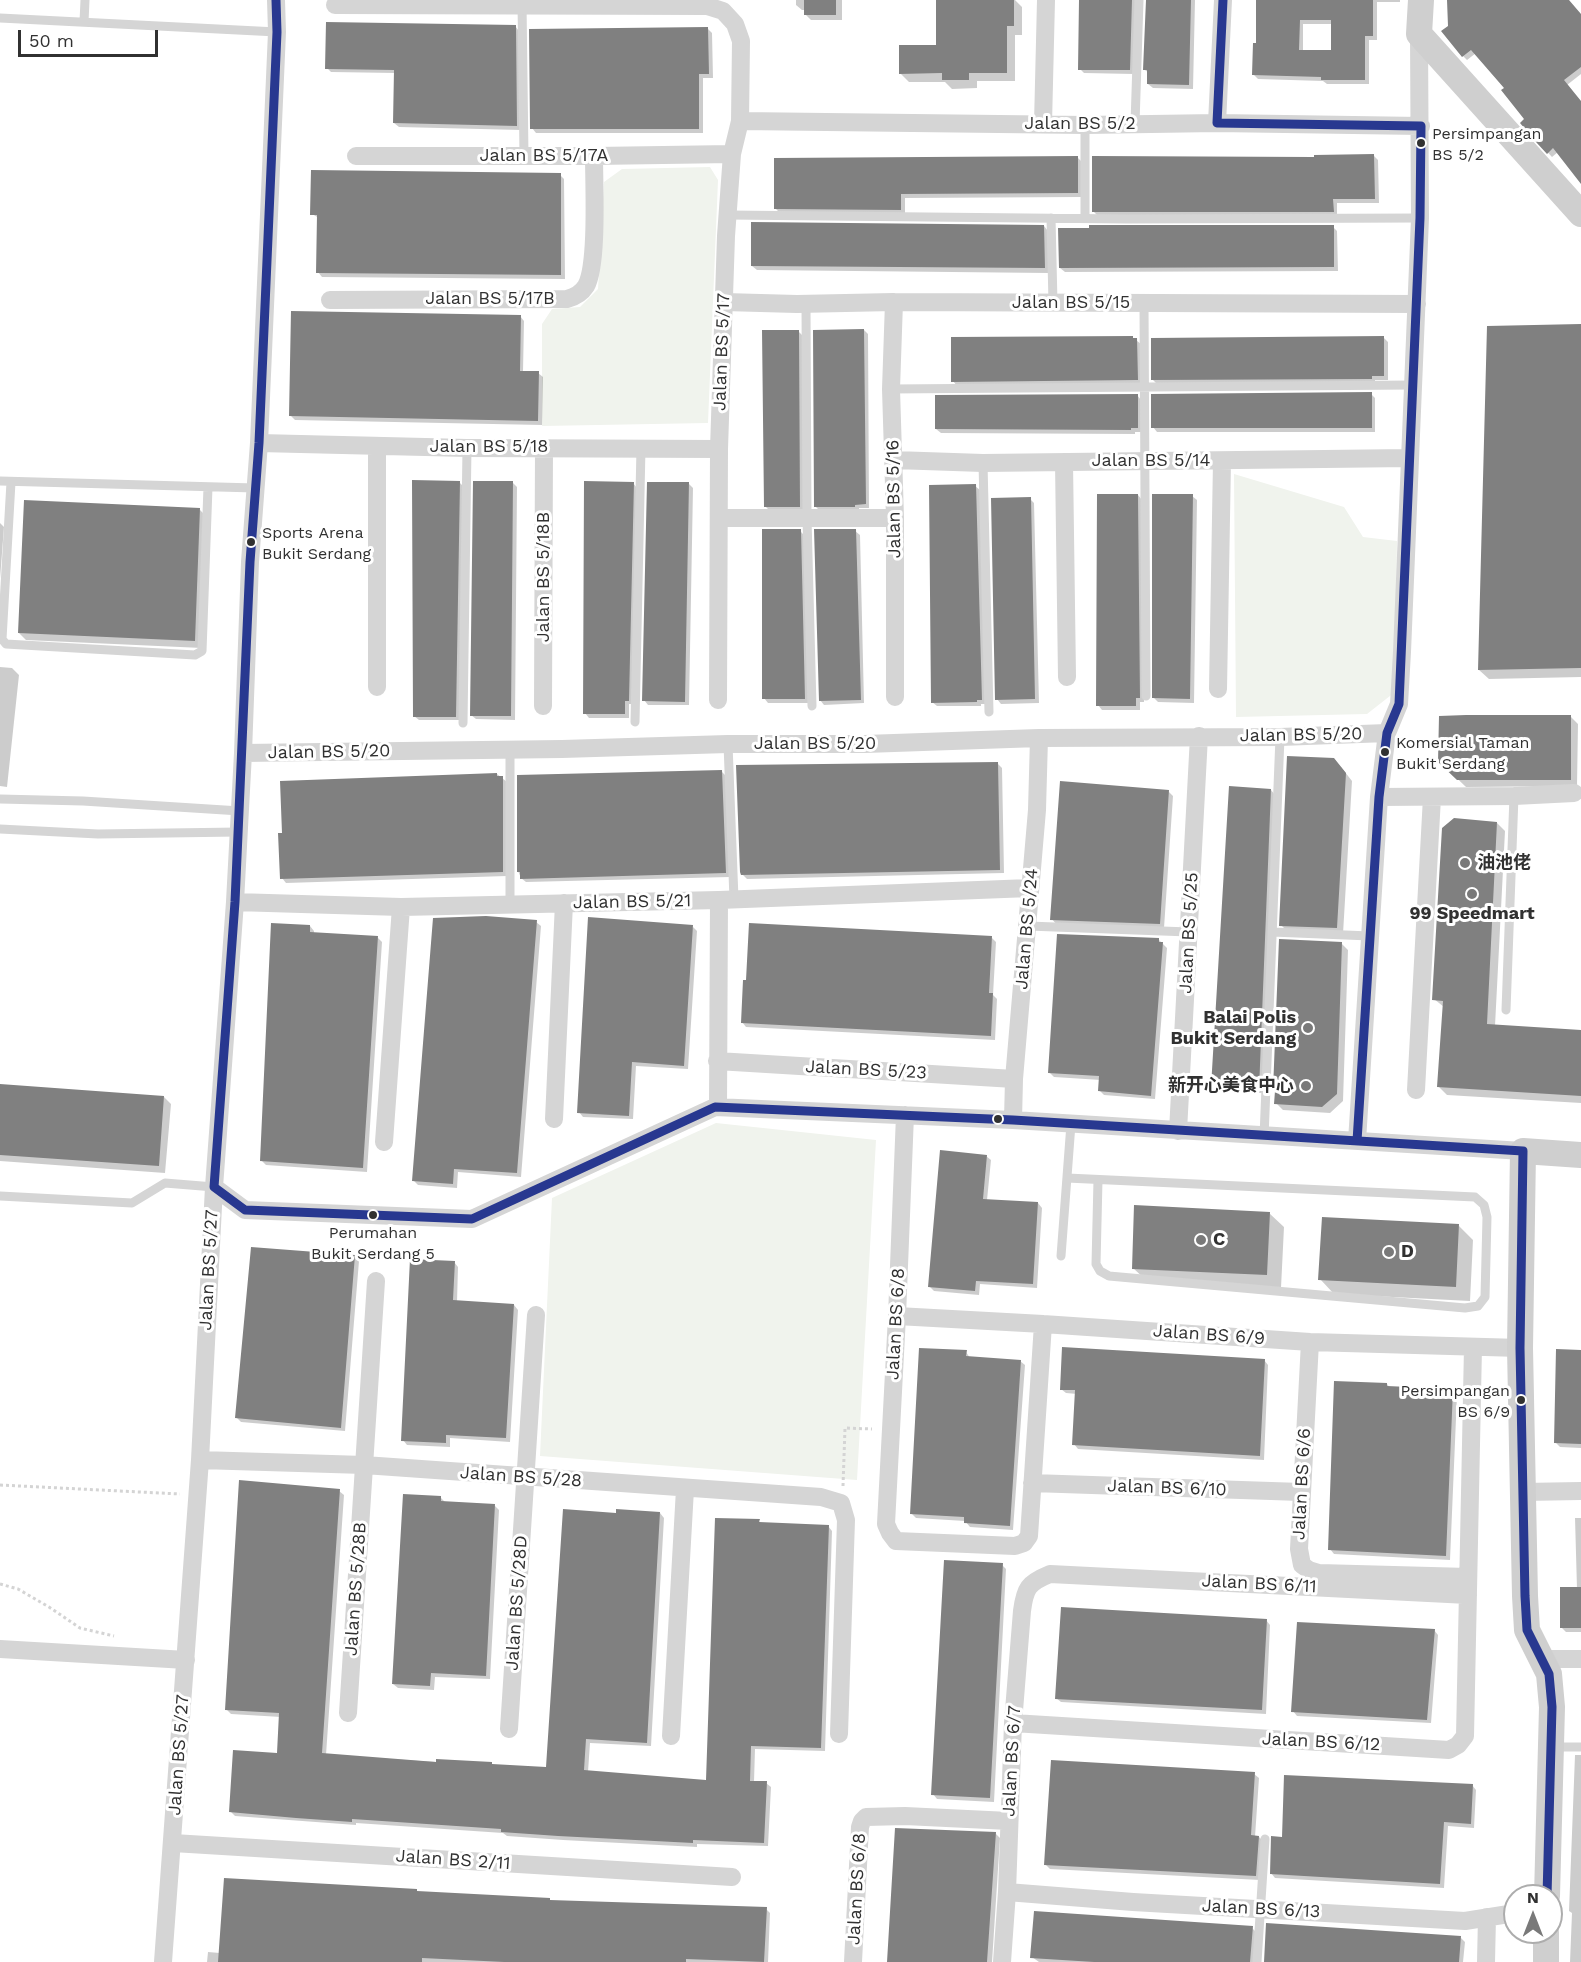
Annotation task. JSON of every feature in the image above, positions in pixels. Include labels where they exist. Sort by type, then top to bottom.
[{"type":"street","points":[[214,1187],[235,902],[250,562],[260,442],[277,32],[276,0]]},
{"type":"street","points":[[1043,124],[1046,0]]},
{"type":"street","points":[[1217,123],[1223,0]]},
{"type":"street","points":[[1357,1141],[1379,797],[1387,733],[1399,704],[1420,218],[1419,34],[1421,0]]},
{"type":"street","points":[[335,5],[522,3]]},
{"type":"street","name":"Jalan BS 5/17","points":[[522,3],[707,6],[723,11],[735,24],[741,41],[740,121],[732,154],[727,215],[719,449],[718,700]]},
{"type":"street","points":[[1419,34],[1578,206]]},
{"type":"street","name":"Jalan BS 5/2","points":[[740,121],[1421,126]]},
{"type":"street","name":"Jalan BS 5/17A","points":[[356,156],[732,154]]},
{"type":"street","name":"Jalan BS 5/17B","points":[[330,300],[567,299],[575,297],[585,287],[591,265],[594,156]]},
{"type":"street","name":"Jalan BS 5/15","points":[[724,302],[1417,304]]},
{"type":"street","name":"Jalan BS 5/16","points":[[894,302],[891,389],[895,518],[895,697]]},
{"type":"street","name":"Jalan BS 5/18","points":[[260,442],[466,448],[719,449]]},
{"type":"street","points":[[377,446],[377,687]]},
{"type":"street","name":"Jalan BS 5/18B","points":[[543,706],[544,448]]},
{"type":"street","name":"Jalan BS 5/14","points":[[894,460],[983,463],[1409,458]]},
{"type":"street","points":[[1218,689],[1222,461]]},
{"type":"street","points":[[1064,462],[1066,677]]},
{"type":"street","points":[[719,518],[895,518]]},
{"type":"street","name":"Jalan BS 5/20","points":[[243,753],[728,744],[865,744],[1039,738],[1280,737],[1387,733]]},
{"type":"street","name":"Jalan BS 5/25","points":[[1178,1131],[1190,932],[1198,736]]},
{"type":"street","name":"Jalan BS 5/24","points":[[1013,1120],[1014,1079],[1037,810],[1039,738]]},
{"type":"street","points":[[1379,797],[1574,793]]},
{"type":"street","points":[[1416,1090],[1432,796]]},
{"type":"street","name":"Jalan BS 5/21","points":[[235,902],[401,907],[726,900],[1030,888]]},
{"type":"street","points":[[718,1107],[717,1061],[726,900]]},
{"type":"street","points":[[554,1119],[564,903]]},
{"type":"street","points":[[384,1142],[401,907]]},
{"type":"street","name":"Jalan BS 5/23","points":[[717,1061],[1014,1079]]},
{"type":"street","name":"Jalan BS 5/27","points":[[214,1187],[244,1210],[472,1219],[718,1107],[1013,1120],[1581,1155]]},
{"type":"street","name":"Jalan BS 6/8","points":[[905,1114],[886,1524],[896,1541],[1015,1546],[1024,1543],[1029,1536],[1032,1484]]},
{"type":"street","points":[[1523,1151],[1520,1348],[1527,1630],[1549,1674],[1552,1707],[1547,1884]]},
{"type":"street","name":"Jalan BS 5/27","points":[[163,1962],[200,1460],[214,1187]]},
{"type":"street","name":"Jalan BS 5/28B","points":[[348,1713],[376,1281]]},
{"type":"street","name":"Jalan BS 5/28D","points":[[510,1729],[536,1315]]},
{"type":"street","name":"Jalan BS 6/9","points":[[897,1316],[1310,1342],[1520,1348]]},
{"type":"street","points":[[1032,1484],[1043,1324]]},
{"type":"street","name":"Jalan BS 6/6","points":[[1310,1342],[1301,1492],[1299,1558],[1302,1565],[1319,1573],[1468,1586]]},
{"type":"street","name":"Jalan BS 6/12","points":[[1013,1723],[1449,1750],[1458,1745],[1465,1736],[1473,1347]]},
{"type":"street","name":"Jalan BS 5/28","points":[[200,1460],[364,1466],[525,1476],[821,1497],[841,1503]]},
{"type":"street","name":"Jalan BS 6/10","points":[[1032,1484],[1301,1492]]},
{"type":"street","points":[[671,1736],[685,1489]]},
{"type":"street","points":[[1523,1492],[1581,1491]]},
{"type":"street","points":[[839,1734],[846,1520],[841,1503]]},
{"type":"street","name":"Jalan BS 6/11","points":[[1050,1575],[1468,1586]]},
{"type":"street","name":"Jalan BS 6/7","points":[[1002,1962],[1013,1723],[1024,1593],[1034,1581],[1050,1575]]},
{"type":"street","points":[[0,1649],[186,1660]]},
{"type":"street","points":[[1542,1659],[1581,1659]]},
{"type":"street","name":"Jalan BS 6/8","points":[[853,1962],[860,1827],[866,1817],[905,1816],[1009,1821]]},
{"type":"street","name":"Jalan BS 2/11","points":[[173,1843],[732,1877]]},
{"type":"street","name":"Jalan BS 6/13","points":[[1007,1892],[1465,1921],[1503,1915]]},
{"type":"street","points":[[1486,1962],[1487,1917]]},
{"type":"street","points":[[1546,1944],[1546,1962]]},
{"type":"lane","points":[[84,22],[85,0]]},
{"type":"lane","points":[[1135,124],[1139,0]]},
{"type":"lane","points":[[522,3],[524,156]]},
{"type":"lane","points":[[0,18],[277,32]]},
{"type":"lane","points":[[1084,218],[1085,125]]},
{"type":"lane","points":[[727,215],[1420,218]]},
{"type":"lane","points":[[1051,218],[1053,303]]},
{"type":"lane","points":[[1144,303],[1146,696]]},
{"type":"lane","points":[[806,304],[807,518],[812,706]]},
{"type":"lane","points":[[891,389],[1412,385]]},
{"type":"lane","points":[[463,723],[466,448]]},
{"type":"lane","points":[[635,722],[641,448]]},
{"type":"lane","points":[[983,463],[989,712]]},
{"type":"lane","points":[[0,481],[255,488]]},
{"type":"lane","points":[[11,482],[2,639],[6,644],[195,655],[202,651],[208,487]]},
{"type":"lane","points":[[1264,1137],[1280,737]]},
{"type":"lane","points":[[726,900],[728,744]]},
{"type":"lane","points":[[510,749],[510,904]]},
{"type":"lane","points":[[1506,1010],[1514,796]]},
{"type":"lane","points":[[0,799],[83,801],[240,811]]},
{"type":"lane","points":[[0,829],[99,834],[238,832]]},
{"type":"lane","points":[[1028,926],[1190,932]]},
{"type":"lane","points":[[1272,932],[1370,936]]},
{"type":"lane","points":[[1061,1256],[1071,1124]]},
{"type":"lane","points":[[1067,1178],[1475,1197],[1484,1205],[1486,1217],[1485,1297],[1478,1306],[1465,1308],[1108,1276],[1100,1271],[1096,1264],[1098,1180]]},
{"type":"lane","points":[[0,1196],[132,1203],[165,1183],[214,1187]]},
{"type":"lane","points":[[1552,1747],[1581,1747]]},
{"type":"lane","points":[[1257,1962],[1265,1839]]},
{"type":"path","points":[[841,1503],[844,1428],[890,1430]]},
{"type":"path","points":[[0,1485],[197,1495]]},
{"type":"path","points":[[0,1584],[18,1589],[80,1628],[124,1638]]},
{"type":"shaded area","points":[[710,167],[718,180],[708,423],[542,426],[542,324],[552,309],[580,307],[598,289],[604,182],[622,169]]},
{"type":"shaded area","points":[[1234,474],[1344,507],[1363,537],[1397,541],[1395,692],[1367,714],[1236,717]]},
{"type":"shaded area","points":[[716,1123],[876,1140],[857,1480],[540,1456],[552,1198]]},
{"type":"building","points":[[804,0],[836,0],[836,15],[804,15]]},
{"type":"building","points":[[936,0],[1014,0],[1014,26],[1007,26],[1007,73],[969,73],[969,80],[942,80],[942,73],[899,74],[899,45],[936,45]]},
{"type":"building","points":[[1079,0],[1132,0],[1130,70],[1078,70]]},
{"type":"building","points":[[1146,0],[1191,0],[1189,85],[1147,84],[1147,70],[1143,70]]},
{"type":"building","points":[[1256,0],[1373,0],[1373,36],[1365,36],[1365,80],[1321,80],[1321,77],[1252,75],[1253,43],[1256,43]],"holes":[[[1300,20],[1331,20],[1331,50],[1299,50]]]},
{"type":"building","points":[[1447,0],[1569,0],[1581,14],[1581,67],[1564,80],[1581,101],[1581,184],[1553,148],[1547,154],[1520,123],[1524,119],[1501,90],[1504,88],[1471,50],[1462,57],[1441,31],[1448,26]]},
{"type":"building","points":[[326,22],[516,25],[517,126],[393,123],[394,70],[325,69]]},
{"type":"building","points":[[708,27],[709,74],[699,74],[699,129],[530,129],[529,29]]},
{"type":"building","points":[[1374,154],[1375,199],[1333,199],[1334,212],[1092,212],[1092,156],[1314,157],[1314,155]]},
{"type":"building","points":[[1078,156],[1078,193],[901,194],[901,210],[774,209],[774,158]]},
{"type":"building","points":[[311,170],[561,173],[561,275],[316,273],[317,215],[310,215]]},
{"type":"building","points":[[751,222],[1044,225],[1045,268],[751,266]]},
{"type":"building","points":[[1089,225],[1334,225],[1334,267],[1059,268],[1058,228],[1089,228]]},
{"type":"building","points":[[291,311],[521,315],[520,371],[539,371],[538,421],[289,416]]},
{"type":"building","points":[[1581,324],[1581,668],[1478,670],[1487,326]]},
{"type":"building","points":[[864,329],[866,504],[855,505],[855,507],[814,507],[813,330]]},
{"type":"building","points":[[762,330],[799,330],[800,507],[764,507]]},
{"type":"building","points":[[1133,336],[1137,338],[1138,380],[951,382],[951,337]]},
{"type":"building","points":[[1384,336],[1384,376],[1372,376],[1372,379],[1151,380],[1151,338]]},
{"type":"building","points":[[1372,392],[1372,428],[1151,428],[1151,394]]},
{"type":"building","points":[[1138,394],[1138,428],[1131,428],[1131,430],[935,429],[935,395]]},
{"type":"building","points":[[412,480],[460,481],[456,717],[413,717]]},
{"type":"building","points":[[473,481],[513,481],[511,716],[470,716]]},
{"type":"building","points":[[584,481],[634,482],[629,701],[625,701],[625,714],[583,714]]},
{"type":"building","points":[[647,482],[689,482],[685,702],[642,701]]},
{"type":"building","points":[[976,484],[982,700],[931,703],[929,485]]},
{"type":"building","points":[[1097,494],[1138,494],[1140,698],[1136,698],[1136,706],[1096,706]]},
{"type":"building","points":[[1152,494],[1193,494],[1190,699],[1152,698]]},
{"type":"building","points":[[1031,497],[1035,699],[995,700],[991,498]]},
{"type":"building","points":[[24,500],[200,508],[195,641],[18,633]]},
{"type":"building","points":[[762,529],[801,529],[805,699],[762,699]]},
{"type":"building","points":[[814,529],[856,529],[861,700],[819,701]]},
{"type":"building","points":[[1571,715],[1571,780],[1457,780],[1438,762],[1439,716]]},
{"type":"building","points":[[1287,756],[1334,758],[1346,773],[1337,928],[1279,926]]},
{"type":"building","points":[[998,762],[1000,870],[741,875],[736,765]]},
{"type":"building","points":[[722,770],[726,873],[520,879],[520,872],[517,872],[517,775]]},
{"type":"building","points":[[497,773],[497,776],[503,776],[503,872],[280,879],[278,833],[282,833],[280,781]]},
{"type":"building","points":[[1060,781],[1169,790],[1160,924],[1050,920]]},
{"type":"building","points":[[1229,786],[1271,789],[1259,1090],[1211,1087]]},
{"type":"building","points":[[1454,818],[1497,822],[1487,1024],[1581,1030],[1581,1096],[1437,1087],[1443,1001],[1432,1000],[1442,828]]},
{"type":"building","points":[[486,916],[537,920],[517,1173],[454,1169],[453,1184],[412,1181],[433,918]]},
{"type":"building","points":[[588,917],[693,925],[684,1066],[632,1062],[629,1116],[577,1113]]},
{"type":"building","points":[[271,923],[310,925],[310,932],[378,936],[363,1168],[260,1161]]},
{"type":"building","points":[[749,923],[992,936],[989,993],[993,993],[991,1036],[741,1023]]},
{"type":"building","points":[[1057,934],[1159,938],[1159,942],[1163,942],[1151,1096],[1098,1091],[1099,1076],[1048,1073]]},
{"type":"building","points":[[1279,939],[1342,942],[1337,1094],[1322,1107],[1274,1104]]},
{"type":"building","points":[[0,1084],[164,1096],[159,1166],[0,1155]]},
{"type":"building","points":[[940,1150],[987,1155],[983,1199],[1038,1202],[1033,1284],[976,1281],[975,1291],[928,1287]]},
{"type":"building","name":"C","points":[[1134,1205],[1270,1212],[1267,1275],[1132,1269]]},
{"type":"building","name":"D","points":[[1322,1217],[1459,1224],[1456,1287],[1318,1280]]},
{"type":"building","points":[[251,1247],[355,1255],[341,1428],[235,1418]]},
{"type":"building","points":[[410,1259],[455,1261],[453,1300],[514,1304],[506,1438],[446,1435],[446,1443],[401,1441]]},
{"type":"building","points":[[1062,1347],[1265,1359],[1260,1456],[1072,1445],[1075,1390],[1060,1390]]},
{"type":"building","points":[[919,1348],[967,1350],[966,1356],[1021,1360],[1010,1526],[964,1523],[964,1517],[910,1514]]},
{"type":"building","points":[[1556,1349],[1581,1350],[1581,1444],[1554,1443]]},
{"type":"building","points":[[1334,1381],[1453,1389],[1446,1556],[1328,1550]]},
{"type":"building","points":[[239,1480],[340,1489],[322,1753],[436,1762],[436,1759],[546,1767],[563,1509],[616,1513],[616,1509],[660,1512],[647,1743],[586,1739],[584,1770],[706,1780],[715,1518],[829,1525],[821,1748],[751,1746],[750,1781],[767,1781],[764,1843],[693,1840],[693,1843],[558,1836],[501,1832],[501,1829],[352,1819],[352,1822],[229,1812],[233,1750],[277,1753],[279,1713],[225,1710]]},
{"type":"building","points":[[403,1494],[441,1496],[441,1501],[495,1504],[486,1676],[431,1673],[430,1686],[392,1684]]},
{"type":"building","points":[[944,1560],[1003,1563],[990,1798],[931,1795]]},
{"type":"building","points":[[1560,1587],[1581,1587],[1581,1628],[1560,1628]]},
{"type":"building","points":[[1061,1607],[1267,1619],[1262,1710],[1055,1699]]},
{"type":"building","points":[[1297,1622],[1435,1629],[1427,1720],[1291,1712]]},
{"type":"building","points":[[1051,1760],[1255,1772],[1251,1835],[1259,1836],[1256,1876],[1044,1865]]},
{"type":"building","points":[[1284,1775],[1473,1784],[1471,1824],[1444,1822],[1440,1884],[1270,1874],[1271,1836],[1282,1837]]},
{"type":"building","points":[[895,1828],[996,1832],[987,1962],[887,1962]]},
{"type":"building","points":[[224,1878],[417,1889],[417,1891],[550,1898],[550,1900],[767,1907],[764,1962],[686,1959],[686,1962],[504,1962],[422,1958],[422,1962],[218,1962]]},
{"type":"building","points":[[1034,1911],[1253,1926],[1250,1962],[1094,1962],[1030,1958]]},
{"type":"building","points":[[1266,1923],[1461,1936],[1459,1962],[1264,1962]]},
{"type":"transit line","points":[[276,0],[277,32],[259,443],[250,562],[235,902],[214,1187],[245,1210],[472,1219],[715,1107],[1013,1120],[1523,1151],[1520,1348],[1525,1596],[1527,1630],[1549,1674],[1552,1707],[1547,1884]]},
{"type":"transit line","points":[[1223,0],[1217,123],[1421,126],[1420,218],[1399,704],[1387,733],[1379,797],[1357,1141]]},
{"type":"place","name":"Persimpangan BS 5/2","points":[[1421,143]]},
{"type":"place","name":"Sports Arena Bukit Serdang","points":[[251,542]]},
{"type":"place","name":"Komersial Taman Bukit Serdang","points":[[1385,752]]},
{"type":"place","name":"油池佬","points":[[1465,863]]},
{"type":"place","name":"99 Speedmart","points":[[1472,894]]},
{"type":"place","name":"Balai Polis Bukit Serdang","points":[[1308,1028]]},
{"type":"place","name":"新开心美食中心","points":[[1306,1086]]},
{"type":"place","name":"Perumahan Bukit Serdang 5","points":[[373,1215]]},
{"type":"place","name":"C","points":[[1201,1240]]},
{"type":"place","name":"D","points":[[1389,1252]]},
{"type":"place","name":"Persimpangan BS 6/9","points":[[1521,1400]]}]
